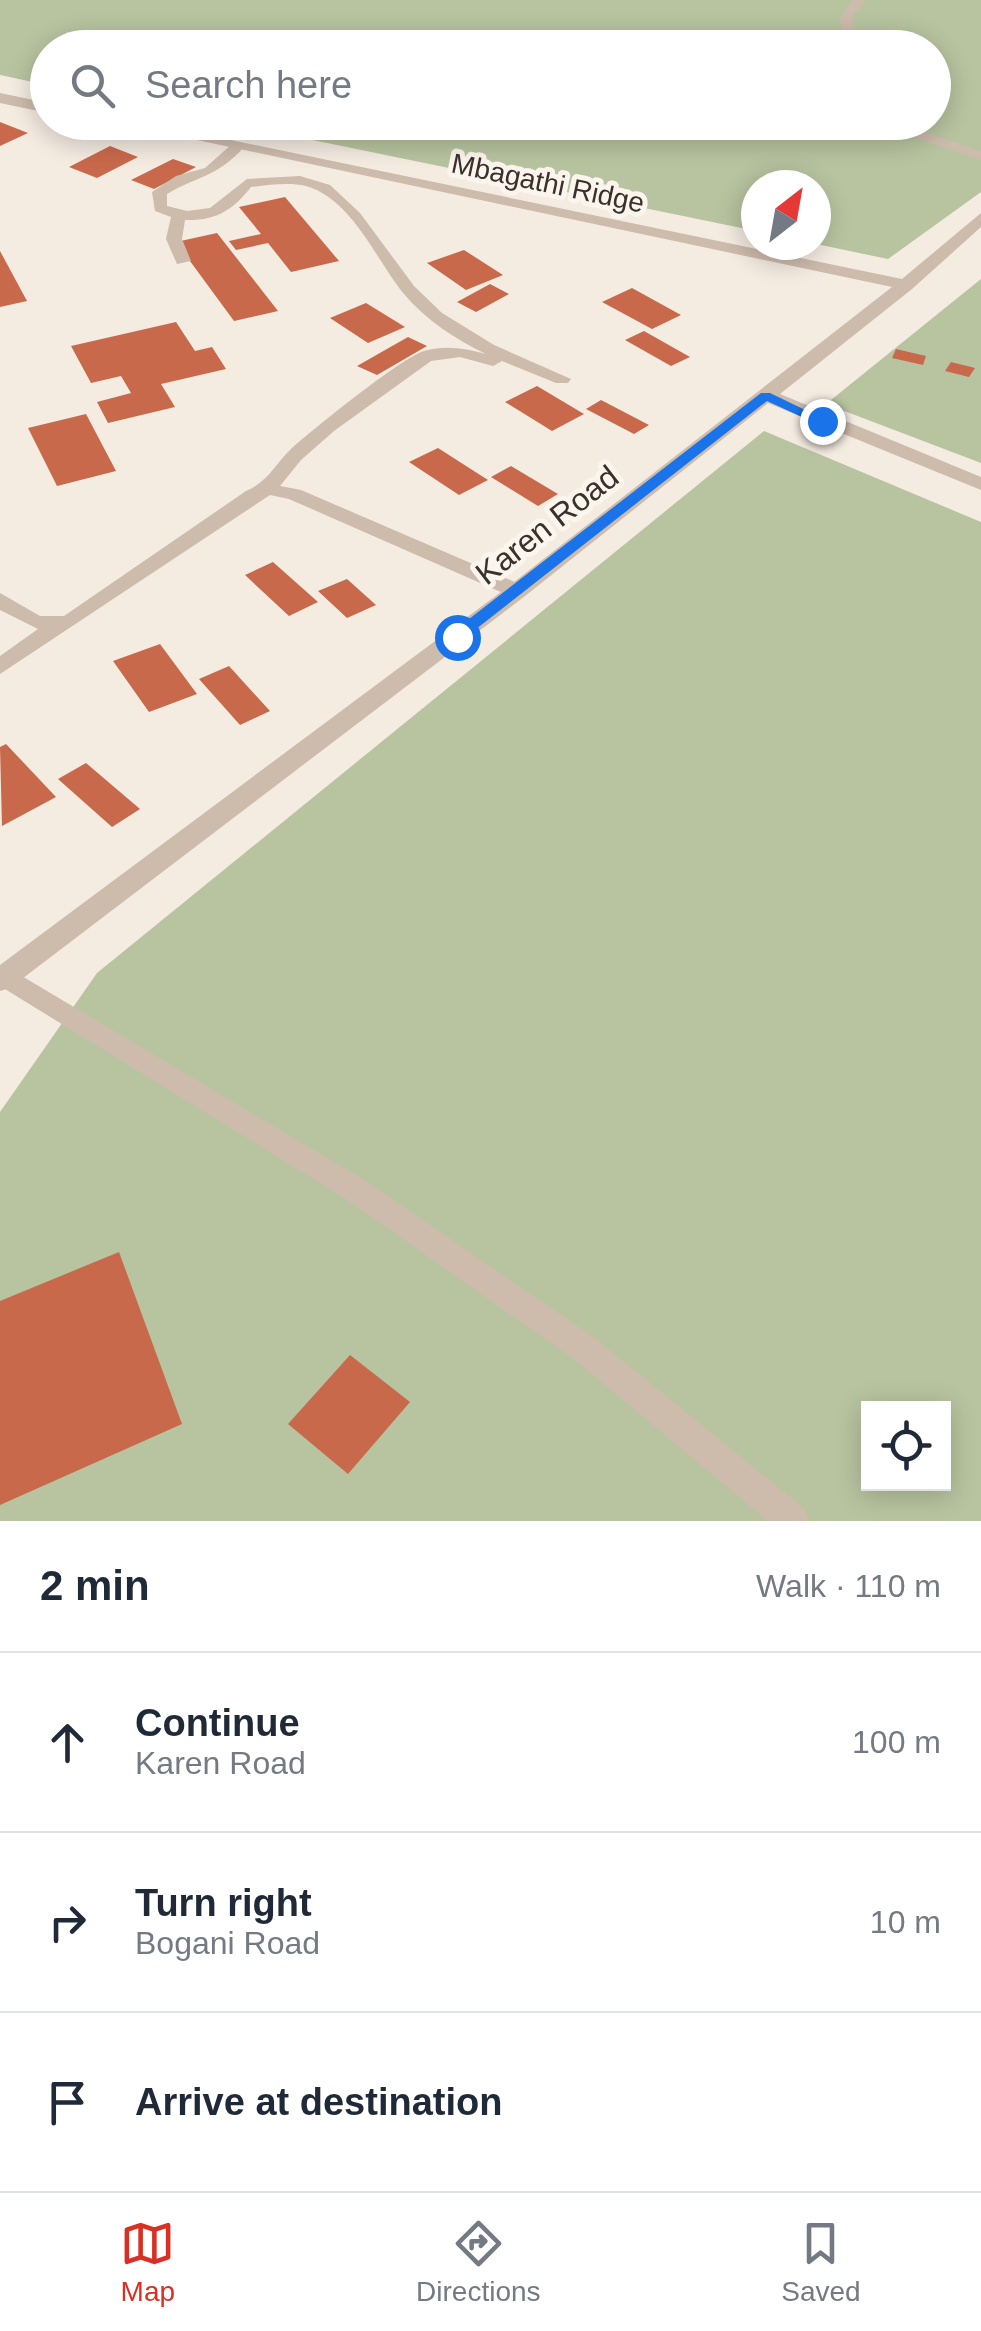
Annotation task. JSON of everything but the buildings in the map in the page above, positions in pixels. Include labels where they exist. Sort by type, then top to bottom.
[{"type":"street","points":[[0,98],[30,104]]},
{"type":"street","name":"Mbagathi Ridge","points":[[204,140],[906,284]]},
{"type":"street","name":"Karen Road","points":[[3,978],[517,592],[906,284],[981,218]]},
{"type":"street","points":[[766,395],[981,484]]},
{"type":"lane","points":[[849,30],[846,17],[860,0]]},
{"type":"lane","points":[[933,140],[981,156]]},
{"type":"lane","points":[[237,147],[210,171],[181,179],[158,192],[160,208],[180,215],[214,212],[229,205],[247,183],[288,180],[320,186],[352,214],[399,280],[424,306],[481,344],[562,379]]},
{"type":"lane","points":[[180,215],[174,234],[175,249],[183,261]]},
{"type":"lane","points":[[268,489],[294,456],[328,427],[435,352],[476,356],[579,394]]},
{"type":"lane","points":[[0,667],[58,624],[94,608],[253,494],[268,489],[294,494],[517,592]]},
{"type":"lane","points":[[0,600],[27,620],[58,624]]},
{"type":"lane","points":[[3,978],[372,1201],[585,1349],[793,1521]]},
{"type":"green space","points":[[0,0],[981,0],[981,192],[888,259],[831,247],[831,170],[741,170],[741,228],[313,140],[951,140],[951,30],[30,30],[30,81],[0,75]]},
{"type":"green space","points":[[981,279],[981,463],[826,404]]},
{"type":"green space","points":[[764,431],[981,522],[981,1521],[0,1521],[0,1112],[97,973]]},
{"type":"route","points":[[457,637],[766,395],[822,421]]}]
